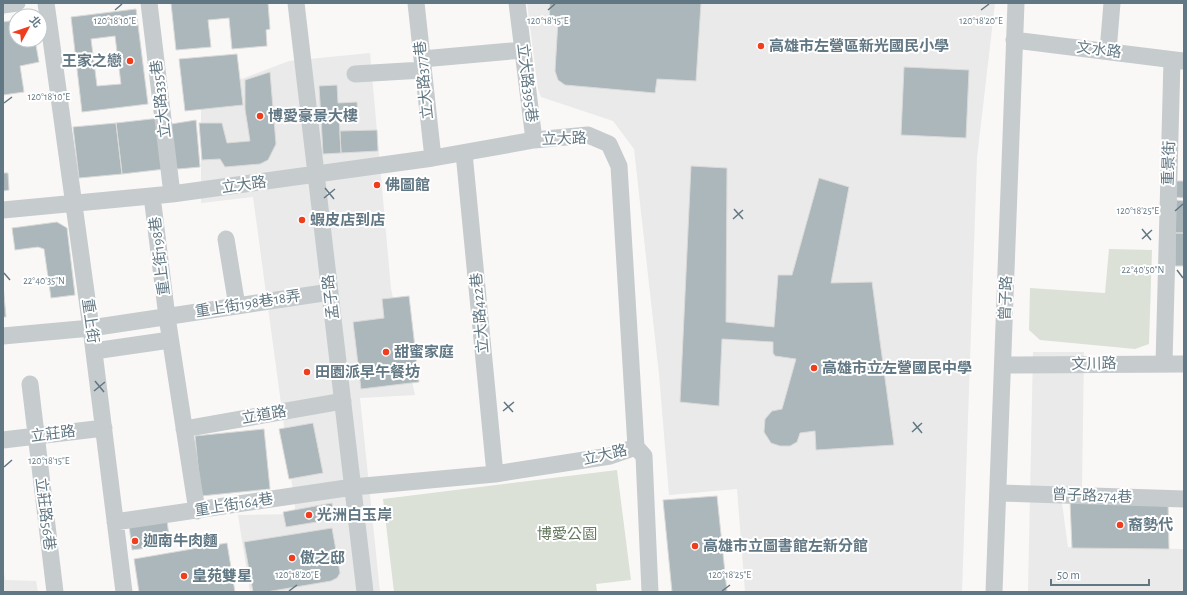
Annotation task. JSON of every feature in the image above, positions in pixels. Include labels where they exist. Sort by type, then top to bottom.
[{"type":"street","points":[[3,5],[17,3]]},
{"type":"street","name":"重上街","points":[[46,3],[91,328],[124,592]]},
{"type":"street","name":"立大路335巷","points":[[149,3],[172,194]]},
{"type":"street","name":"孟子路","points":[[296,3],[353,487],[363,592]]},
{"type":"street","name":"立大路377巷","points":[[416,3],[433,158]]},
{"type":"street","name":"立大路395巷","points":[[517,3],[534,140]]},
{"type":"street","name":"曾子路","points":[[994,592],[1004,365],[1016,3]]},
{"type":"street","points":[[1108,52],[1112,3]]},
{"type":"street","name":"文水路","points":[[1014,40],[1178,60]]},
{"type":"street","points":[[355,74],[523,50]]},
{"type":"street","name":"重景街","points":[[1164,363],[1178,60]]},
{"type":"street","name":"立大路","points":[[3,210],[172,194],[433,158],[534,140],[588,135],[609,144],[619,166],[636,447],[610,456],[495,474],[353,487]]},
{"type":"street","name":"立大路422巷","points":[[464,153],[495,474]]},
{"type":"street","name":"重上街198巷","points":[[152,196],[167,317]]},
{"type":"street","points":[[226,239],[237,306]]},
{"type":"street","name":"重上街198巷18弄","points":[[3,336],[91,328],[330,292]]},
{"type":"street","points":[[167,317],[197,511]]},
{"type":"street","points":[[94,351],[170,340]]},
{"type":"street","name":"文川路","points":[[1004,365],[1184,364]]},
{"type":"street","name":"立莊路56巷","points":[[30,384],[55,592]]},
{"type":"street","name":"立道路","points":[[184,429],[343,401]]},
{"type":"street","name":"立莊路","points":[[3,440],[104,428]]},
{"type":"street","points":[[636,447],[644,456],[650,592]]},
{"type":"street","name":"重上街164巷","points":[[115,522],[353,487]]},
{"type":"street","name":"曾子路274巷","points":[[999,493],[1184,499]]},
{"type":"shaded area","name":"高雄市立左營國民中學","points":[[527,3],[995,3],[977,158],[962,592],[745,592],[737,489],[669,495],[659,374],[634,149],[613,121],[541,97],[538,89]]},
{"type":"shaded area","points":[[370,53],[391,289],[415,395],[360,398],[380,592],[250,592],[238,515],[296,514],[253,197],[201,203],[201,94],[289,61]]},
{"type":"shaded area","points":[[1033,352],[1084,352],[1082,488],[1062,503],[1068,547],[1184,549],[1184,591],[1028,591]]},
{"type":"shaded area","points":[[3,564],[5,580],[36,581],[38,592],[3,592]]},
{"type":"green space","points":[[1109,249],[1152,250],[1149,344],[1135,349],[1040,340],[1029,330],[1030,288],[1105,293]]},
{"type":"green space","name":"博愛公園","points":[[617,470],[631,580],[596,584],[597,592],[394,592],[383,499]]},
{"type":"building","points":[[171,3],[268,3],[270,29],[266,30],[267,46],[232,49],[229,18],[208,20],[211,47],[176,50]]},
{"type":"building","points":[[550,3],[701,3],[696,81],[657,79],[655,93],[565,85],[558,80],[555,71],[558,21],[549,21]]},
{"type":"building","name":"王家之戀","points":[[136,9],[148,104],[82,112],[71,17]],"holes":[[[115,36],[121,84],[97,86],[91,39]]]},
{"type":"building","points":[[8,21],[8,48],[36,48],[39,62],[20,66],[24,92],[3,95],[3,22]]},
{"type":"building","points":[[237,54],[243,105],[185,111],[179,59]]},
{"type":"building","points":[[904,67],[969,70],[966,138],[901,135]]},
{"type":"building","name":"博愛豪景大樓","points":[[270,72],[276,144],[268,160],[260,164],[225,167],[220,159],[202,160],[199,123],[222,123],[227,143],[250,141],[245,109],[245,80]]},
{"type":"building","points":[[337,85],[338,103],[357,102],[358,116],[321,118],[319,86]]},
{"type":"building","points":[[339,117],[341,153],[323,154],[321,118]]},
{"type":"building","points":[[160,118],[165,169],[122,174],[116,123]]},
{"type":"building","points":[[196,120],[200,167],[178,169],[169,161],[165,125]]},
{"type":"building","points":[[116,123],[122,174],[79,178],[73,127]]},
{"type":"building","points":[[377,130],[378,151],[341,153],[340,131]]},
{"type":"building","points":[[691,166],[727,168],[726,322],[774,327],[778,275],[792,275],[819,178],[849,187],[831,283],[872,282],[894,445],[816,450],[815,431],[800,433],[797,442],[790,446],[780,446],[771,443],[764,432],[765,419],[772,411],[782,409],[796,359],[775,356],[773,353],[773,342],[722,339],[719,406],[680,402]]},
{"type":"building","points":[[3,173],[8,173],[9,190],[3,191]]},
{"type":"building","points":[[1174,181],[1184,181],[1184,198],[1174,197]]},
{"type":"building","points":[[1176,200],[1184,201],[1184,233],[1175,233]]},
{"type":"building","points":[[57,222],[67,228],[75,295],[51,298],[44,249],[38,247],[15,250],[12,228]]},
{"type":"building","points":[[1175,233],[1184,233],[1184,266],[1175,266]]},
{"type":"building","points":[[3,284],[6,317],[3,317]]},
{"type":"building","name":"甜蜜家庭","points":[[409,296],[419,382],[361,389],[353,322],[384,318],[382,299]]},
{"type":"building","points":[[313,423],[323,473],[289,479],[279,429]]},
{"type":"building","points":[[264,429],[270,489],[201,496],[195,436]]},
{"type":"building","name":"高雄市立圖書館左新分館","points":[[717,496],[727,592],[672,592],[663,500]]},
{"type":"building","name":"裔勢代","points":[[1070,501],[1168,502],[1169,549],[1072,548]]},
{"type":"building","name":"光洲白玉岸","points":[[332,503],[335,519],[286,527],[283,512]]},
{"type":"building","points":[[167,520],[170,545],[132,550],[129,525]]},
{"type":"building","name":"傲之邸","points":[[332,528],[340,573],[337,578],[331,581],[266,592],[253,592],[244,542]]},
{"type":"building","name":"皇苑雙星","points":[[227,543],[235,592],[139,592],[134,559]]},
{"type":"place","name":"高雄市左營區新光國民小學","points":[[761,46]]},
{"type":"place","name":"王家之戀","points":[[130,61]]},
{"type":"place","name":"博愛豪景大樓","points":[[260,116]]},
{"type":"place","name":"佛圖館","points":[[377,185]]},
{"type":"place","name":"蝦皮店到店","points":[[302,220]]},
{"type":"place","name":"甜蜜家庭","points":[[386,352]]},
{"type":"place","name":"高雄市立左營國民中學","points":[[814,368]]},
{"type":"place","name":"田園派早午餐坊","points":[[307,372]]},
{"type":"place","name":"光洲白玉岸","points":[[309,515]]},
{"type":"place","name":"裔勢代","points":[[1120,525]]},
{"type":"place","name":"迦南牛肉麵","points":[[135,541]]},
{"type":"place","name":"高雄市立圖書館左新分館","points":[[695,546]]},
{"type":"place","name":"傲之邸","points":[[292,558]]},
{"type":"place","name":"皇苑雙星","points":[[184,576]]}]
